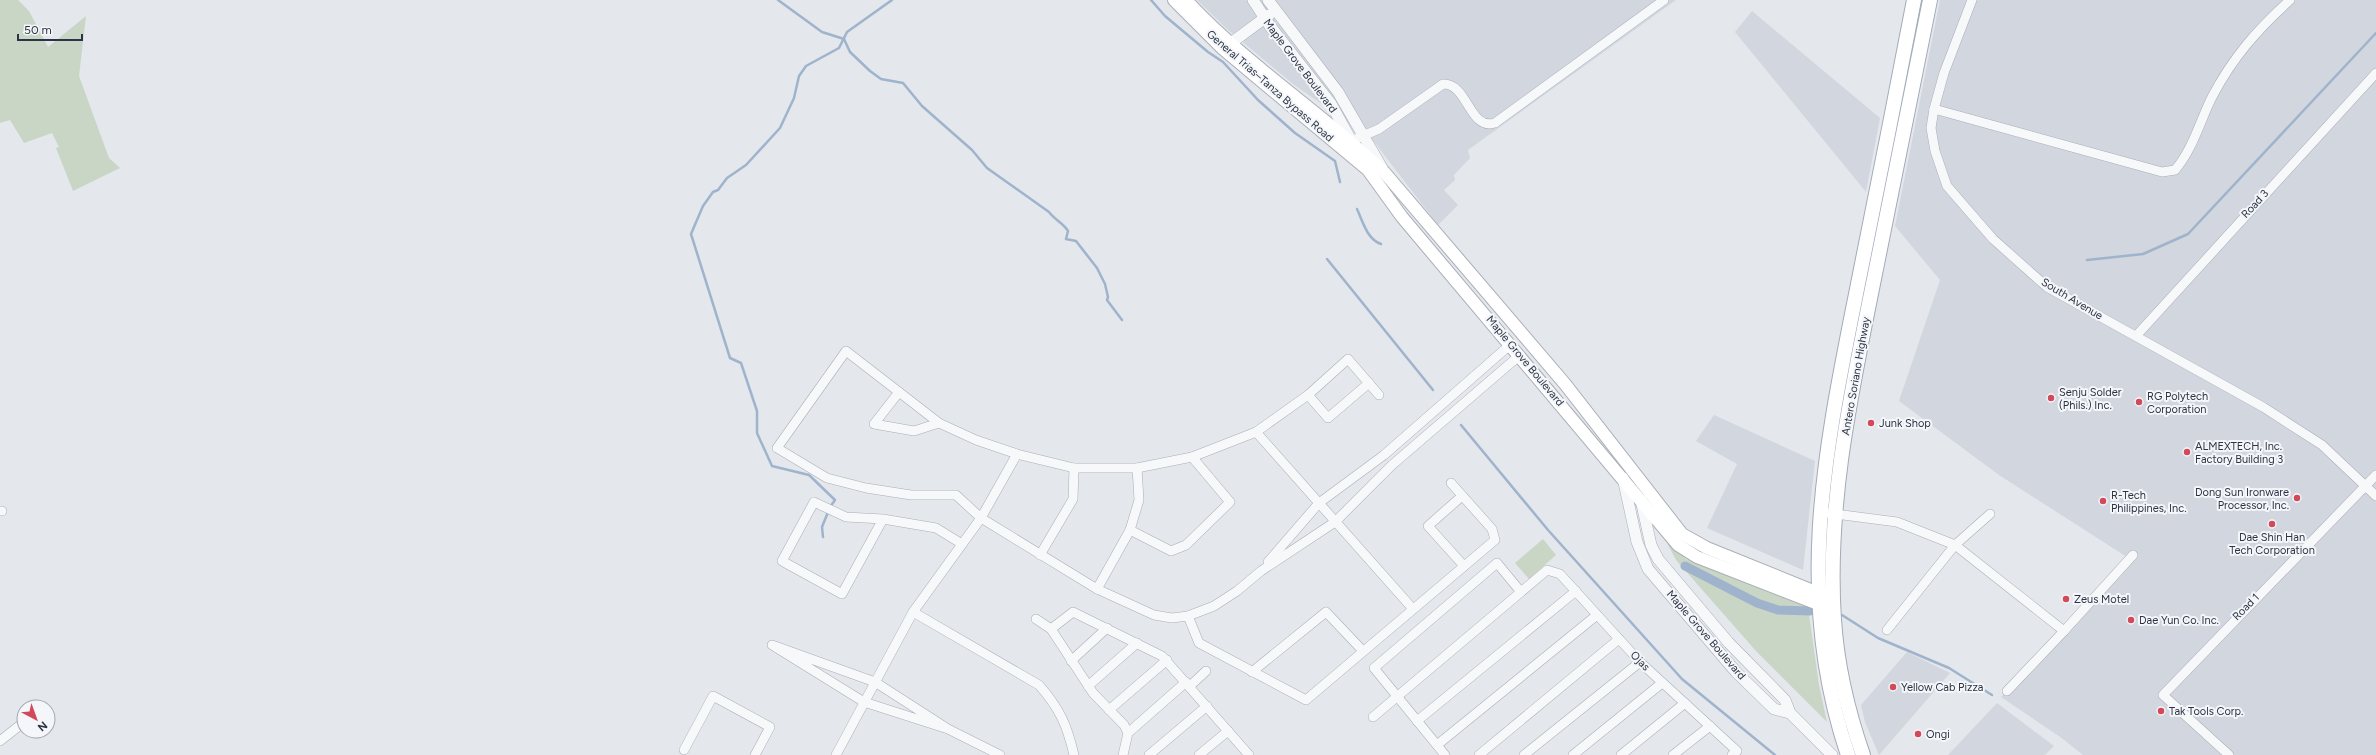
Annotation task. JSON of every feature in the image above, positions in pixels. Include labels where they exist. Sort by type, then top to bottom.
[{"type":"main road","name":"General Trias–Tanza Bypass Road","points":[[1174,0],[1224,49],[1368,170]]},
{"type":"main road","name":"General Trias–Tanza Bypass Road","points":[[1186,0],[1231,43],[1351,141],[1384,172]]},
{"type":"main road","name":"Antero Soriano Highway","points":[[1848,755],[1836,716],[1827,676],[1818,598],[1820,512],[1833,411],[1914,0]]},
{"type":"main road","name":"Antero Soriano Highway","points":[[1863,755],[1839,664],[1833,603],[1832,574],[1835,512],[1850,403],[1930,0]]},
{"type":"main road","name":"Maple Grove Boulevard","points":[[1368,170],[1402,217],[1520,355],[1628,475]]},
{"type":"main road","name":"Maple Grove Boulevard","points":[[1384,172],[1565,384],[1628,475]]},
{"type":"main road","points":[[1628,475],[1640,498],[1674,542],[1686,551],[1833,603]]},
{"type":"main road","points":[[1628,475],[1688,539],[1818,598]]},
{"type":"street","name":"Maple Grove Boulevard","points":[[1253,0],[1265,18],[1331,104],[1368,170]]},
{"type":"street","name":"Maple Grove Boulevard","points":[[1268,0],[1338,92],[1384,172]]},
{"type":"street","points":[[1351,141],[1379,129],[1443,84],[1451,85],[1457,90],[1481,122],[1488,125],[1495,123],[1664,0]]},
{"type":"street","name":"South Avenue","points":[[1972,0],[1944,73],[1934,109],[1931,128],[1935,151],[1947,186],[1993,239],[2047,287],[2263,407],[2316,441],[2376,496]]},
{"type":"street","points":[[1934,109],[2162,172],[2176,170],[2186,158],[2212,97],[2234,58],[2258,29],[2290,0]]},
{"type":"street","points":[[1231,43],[1275,11]]},
{"type":"street","name":"Road 3","points":[[2136,336],[2376,73]]},
{"type":"street","points":[[1261,571],[1319,503],[1384,455],[1511,344]]},
{"type":"street","points":[[1379,395],[1348,359],[1308,395],[1256,432],[1192,457],[1137,468],[1074,468],[1017,454],[976,440],[939,423],[846,351],[777,448],[828,478],[866,488],[911,496],[956,495],[981,518],[1097,589],[1154,614],[1172,618],[1188,616],[1225,599],[1261,571],[1335,522],[1392,465],[1520,355]]},
{"type":"street","points":[[1308,395],[1328,418],[1369,383]]},
{"type":"street","points":[[899,392],[874,424],[914,431],[939,423]]},
{"type":"street","points":[[1256,432],[1413,609]]},
{"type":"street","points":[[836,755],[913,612],[981,518],[1017,454]]},
{"type":"street","points":[[1384,455],[1392,465]]},
{"type":"street","points":[[1130,530],[1171,551],[1186,545],[1230,502],[1192,457]]},
{"type":"street","points":[[1040,555],[1073,499],[1074,468]]},
{"type":"street","points":[[1097,589],[1130,530],[1139,500],[1137,468]]},
{"type":"street","name":"Road 1","points":[[2229,755],[2163,695],[2231,622],[2366,486],[2376,474]]},
{"type":"street","name":"Maple Grove Boulevard","points":[[1628,475],[1636,542],[1648,569],[1736,672],[1774,709],[1790,713]]},
{"type":"street","points":[[1188,616],[1199,643],[1306,700],[1495,540],[1492,529],[1451,483]]},
{"type":"street","points":[[1462,496],[1428,526],[1464,566]]},
{"type":"street","name":"Maple Grove Boulevard","points":[[1640,498],[1651,545],[1658,559],[1733,647],[1785,700],[1790,713],[1832,755]]},
{"type":"street","points":[[883,519],[842,594],[782,561],[814,502],[846,517],[883,519],[936,528],[962,544]]},
{"type":"street","points":[[1820,512],[1835,512],[1897,522],[1955,545],[2064,631]]},
{"type":"street","points":[[1887,630],[1955,545],[1990,514]]},
{"type":"street","points":[[2007,691],[2133,555]]},
{"type":"street","points":[[1373,717],[1397,697],[1521,592],[1497,563],[1374,668],[1397,697],[1445,755]]},
{"type":"street","name":"Ojas","points":[[1521,592],[1548,570],[1560,574],[1640,662],[1710,726],[1734,753]]},
{"type":"street","points":[[1417,721],[1576,591]]},
{"type":"street","points":[[913,612],[1039,686],[1052,700],[1068,728],[1074,755]]},
{"type":"street","points":[[1051,629],[1073,612],[1107,628],[1167,660],[1247,755]]},
{"type":"street","points":[[1252,672],[1326,612],[1363,651]]},
{"type":"street","points":[[1437,745],[1597,615]]},
{"type":"street","points":[[1036,619],[1051,629],[1088,686],[1124,725],[1128,733]]},
{"type":"street","points":[[1071,661],[1107,628]]},
{"type":"street","points":[[1478,755],[1618,638]]},
{"type":"street","points":[[1088,686],[1136,643]]},
{"type":"street","points":[[948,729],[864,702],[772,645],[875,682],[948,729],[1000,755]]},
{"type":"street","points":[[1110,710],[1167,660]]},
{"type":"street","points":[[1524,755],[1640,662]]},
{"type":"street","points":[[1123,755],[1128,733],[1206,671]]},
{"type":"street","points":[[1573,755],[1662,683]]},
{"type":"street","points":[[684,750],[713,696],[770,727],[755,755]]},
{"type":"street","points":[[1620,755],[1685,703]]},
{"type":"street","points":[[1149,755],[1207,706]]},
{"type":"street","points":[[1673,755],[1710,726]]},
{"type":"street","points":[[0,740],[16,728]]},
{"type":"street","points":[[1199,755],[1228,731]]},
{"type":"shaded area","points":[[1197,0],[1676,0],[1468,150],[1470,158],[1454,175],[1455,180],[1444,190],[1458,205],[1438,225],[1372,139],[1293,84],[1227,29]]},
{"type":"shaded area","points":[[1940,0],[2376,0],[2376,755],[2083,755],[2063,739],[2001,697],[2130,559],[1999,475],[1899,401],[1940,280],[1895,226]]},
{"type":"shaded area","points":[[1752,11],[1880,118],[1866,192],[1735,32]]},
{"type":"shaded area","points":[[1714,415],[1815,461],[1803,570],[1707,528],[1737,464],[1696,441]]},
{"type":"shaded area","points":[[1907,652],[1950,673],[1879,755],[1865,722],[1861,705]]},
{"type":"shaded area","points":[[1997,703],[2054,746],[2045,755],[1948,755]]},
{"type":"green space","points":[[0,0],[18,0],[29,11],[48,47],[86,16],[79,76],[109,158],[120,168],[73,191],[56,148],[59,147],[52,133],[24,143],[10,120],[0,123]]},
{"type":"green space","points":[[1543,539],[1556,555],[1529,579],[1515,563]]},
{"type":"green space","points":[[1667,543],[1686,559],[1808,607],[1819,685],[1827,722],[1756,651],[1676,560]]},
{"type":"waterway","points":[[778,0],[822,32],[844,39],[850,52],[881,79],[903,83],[922,106],[972,150],[987,168],[1049,212],[1068,231],[1066,239],[1076,241],[1097,268],[1105,284],[1108,297],[1107,300],[1122,320]]},
{"type":"waterway","points":[[830,507],[835,500],[809,475],[772,466],[757,433],[757,411],[741,363],[730,358],[691,234],[703,206],[713,192],[718,190],[727,178],[746,165],[780,128],[794,98],[799,76],[806,66],[839,48],[847,32],[892,0]]},
{"type":"waterway","points":[[1151,0],[1165,16],[1208,52],[1223,62],[1258,100],[1295,133],[1335,161],[1340,182]]},
{"type":"waterway","points":[[2087,260],[2143,254],[2188,234],[2376,33]]},
{"type":"waterway","points":[[1357,209],[1369,234],[1376,242],[1381,244]]},
{"type":"waterway","points":[[1327,259],[1433,390]]},
{"type":"waterway","points":[[1461,425],[1548,530],[1682,679],[1775,755]]},
{"type":"waterway","points":[[823,537],[822,527],[828,512]]},
{"type":"waterway","points":[[1685,566],[1757,603],[1778,610],[1810,611]]},
{"type":"waterway","points":[[1842,615],[1878,638],[1949,668],[1992,695]]},
{"type":"place","name":"Senju Solder (Phils.) Inc.","points":[[2051,398]]},
{"type":"place","name":"RG Polytech Corporation","points":[[2139,402]]},
{"type":"place","name":"Junk Shop","points":[[1871,423]]},
{"type":"place","name":"ALMEXTECH, Inc. Factory Building 3","points":[[2187,452]]},
{"type":"place","name":"Dong Sun Ironware Processor, Inc.","points":[[2297,498]]},
{"type":"place","name":"R-Tech Philippines, Inc.","points":[[2103,501]]},
{"type":"place","name":"Dae Shin Han Tech Corporation","points":[[2272,524]]},
{"type":"place","name":"Zeus Motel","points":[[2066,599]]},
{"type":"place","name":"Dae Yun Co. Inc.","points":[[2131,620]]},
{"type":"place","name":"Yellow Cab Pizza","points":[[1893,687]]},
{"type":"place","name":"Tak Tools Corp.","points":[[2161,711]]},
{"type":"place","name":"Ongi","points":[[1918,734]]}]
